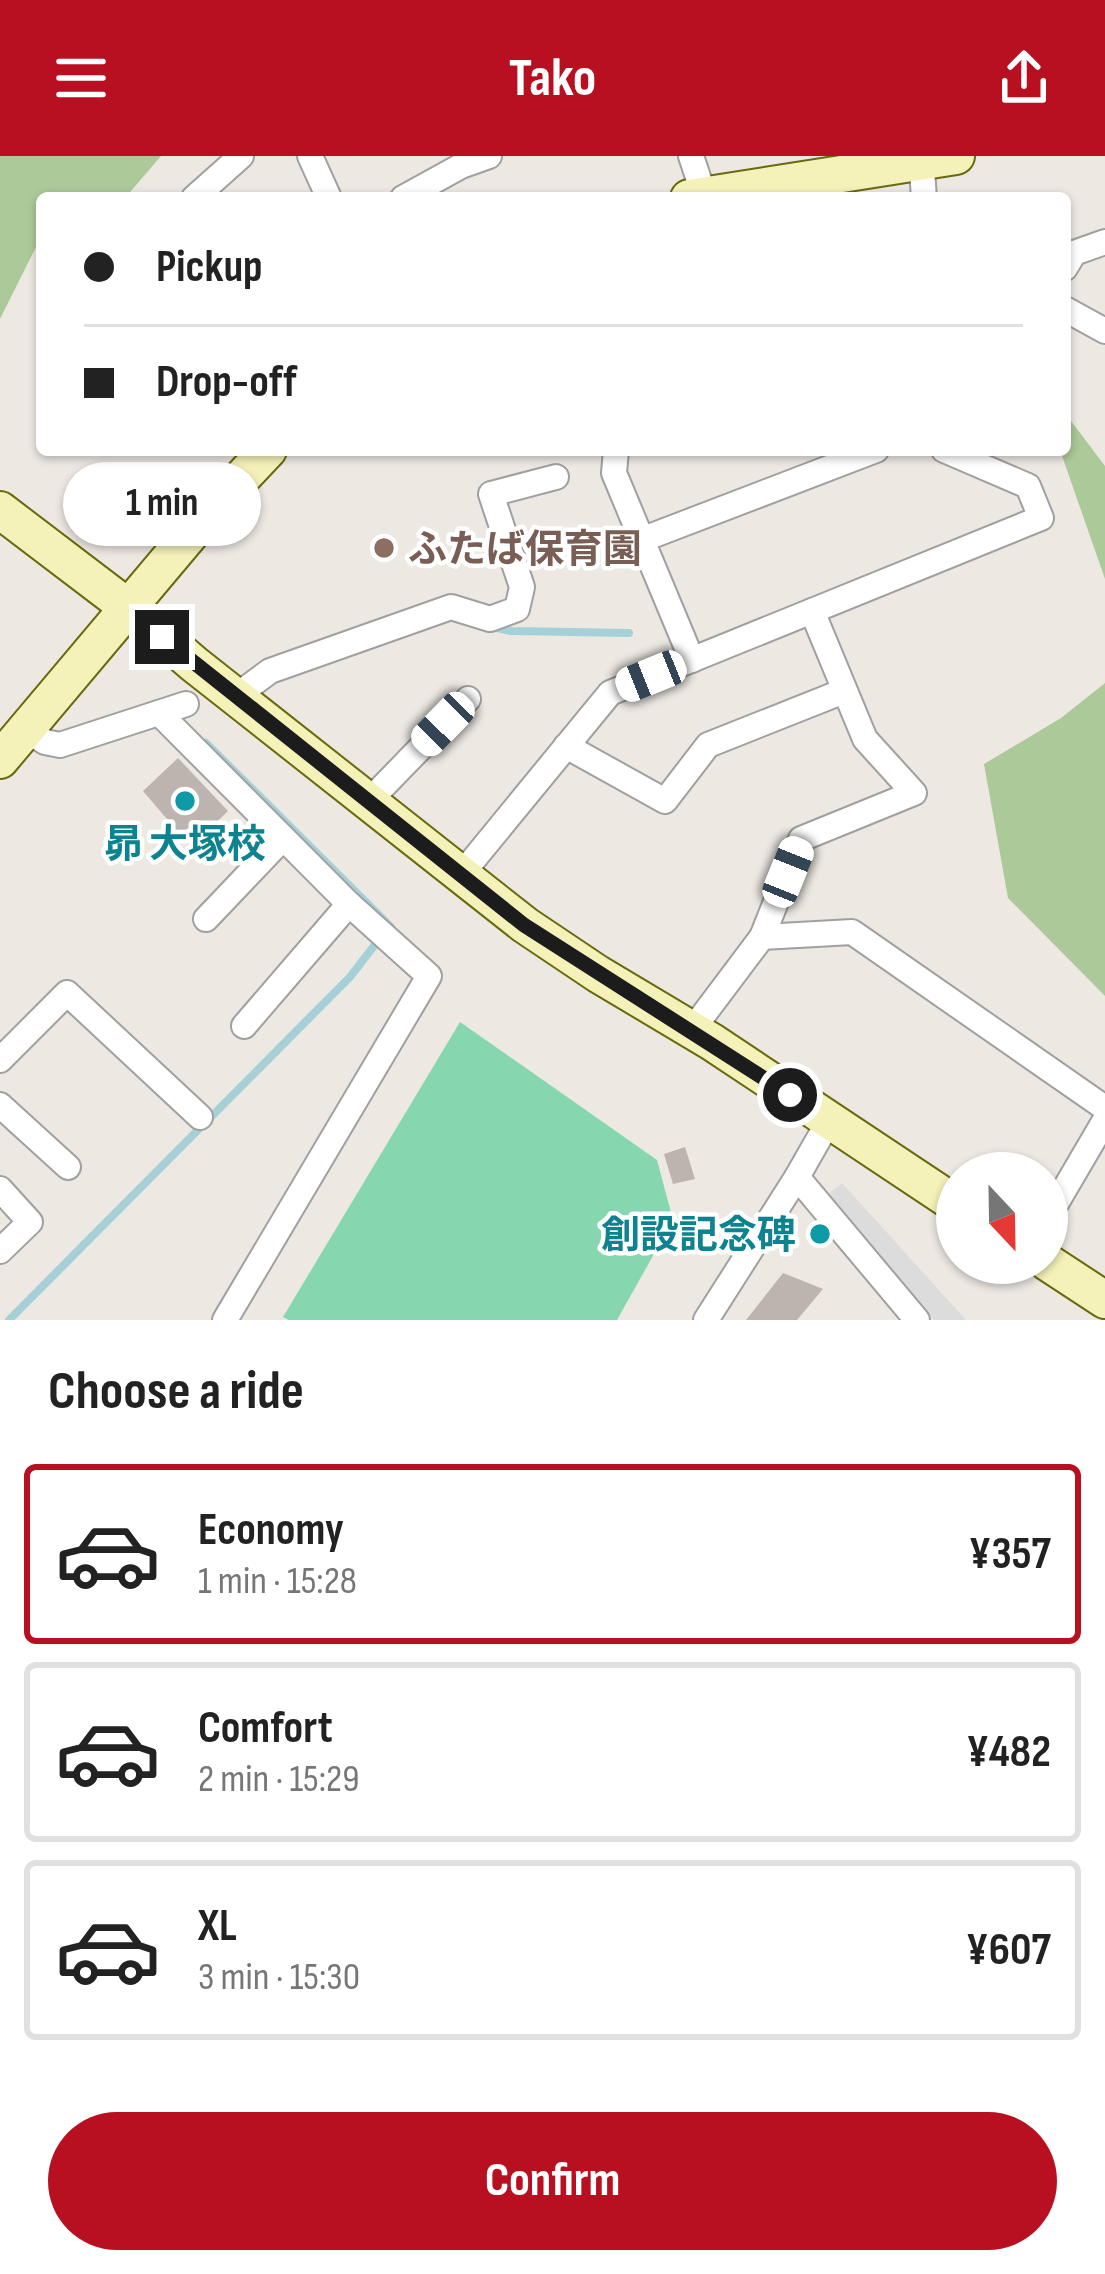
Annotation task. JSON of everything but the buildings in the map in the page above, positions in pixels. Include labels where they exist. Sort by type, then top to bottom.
[{"type":"street","points":[[201,192],[242,156]]},
{"type":"street","points":[[310,156],[326,192]]},
{"type":"street","points":[[412,192],[459,161],[489,156]]},
{"type":"street","points":[[691,156],[698,192]]},
{"type":"street","points":[[739,192],[931,168]]},
{"type":"street","points":[[1071,258],[1105,242]]},
{"type":"street","points":[[1071,312],[1105,332]]},
{"type":"street","points":[[0,760],[202,520],[262,456]]},
{"type":"street","points":[[615,456],[614,473],[692,660]]},
{"type":"street","points":[[641,540],[860,456]]},
{"type":"street","points":[[460,876],[610,693],[1041,518],[1028,487],[958,456]]},
{"type":"street","points":[[236,696],[270,671],[452,607],[490,619],[518,609],[522,586],[491,494],[556,477]]},
{"type":"street","points":[[0,510],[460,876],[598,974],[692,1030],[936,1191]]},
{"type":"street","points":[[692,1030],[762,937],[800,839],[914,793],[865,739],[812,611]]},
{"type":"street","points":[[566,746],[665,801],[708,745],[844,691]]},
{"type":"street","points":[[368,802],[468,698]]},
{"type":"street","points":[[27,730],[60,745],[186,704]]},
{"type":"street","points":[[159,713],[349,904],[429,976],[225,1320]]},
{"type":"street","points":[[206,920],[283,838]]},
{"type":"street","points":[[244,1026],[349,904]]},
{"type":"street","points":[[762,937],[852,932],[1105,1108]]},
{"type":"street","points":[[0,1060],[68,992],[200,1117]]},
{"type":"street","points":[[0,1105],[68,1167]]},
{"type":"street","points":[[1068,1183],[1105,1120]]},
{"type":"street","points":[[706,1320],[829,1121]]},
{"type":"street","points":[[797,1177],[917,1320]]},
{"type":"street","points":[[0,1190],[30,1222],[0,1251]]},
{"type":"street","points":[[1068,1276],[1105,1300]]},
{"type":"green space","points":[[0,156],[161,156],[130,192],[36,192],[36,247],[0,319]]},
{"type":"green space","points":[[1071,421],[1105,466],[1105,579],[1062,456],[1071,456]]},
{"type":"green space","points":[[1105,683],[1105,996],[1008,898],[984,764],[1061,718]]},
{"type":"green space","points":[[460,1022],[657,1160],[673,1220],[617,1320],[283,1317]]},
{"type":"shaded area","points":[[842,1183],[966,1320],[934,1320],[824,1198]]},
{"type":"waterway","points":[[493,627],[629,633]]},
{"type":"waterway","points":[[206,743],[391,927]]},
{"type":"waterway","points":[[9,1320],[350,977],[377,942]]},
{"type":"place","name":"ふたば保育園","points":[[384,548]]},
{"type":"place","name":"昴 大塚校","points":[[185,801]]},
{"type":"place","name":"創設記念碑","points":[[820,1234]]},
{"type":"route","points":[[162,637],[524,925],[790,1095]]}]
